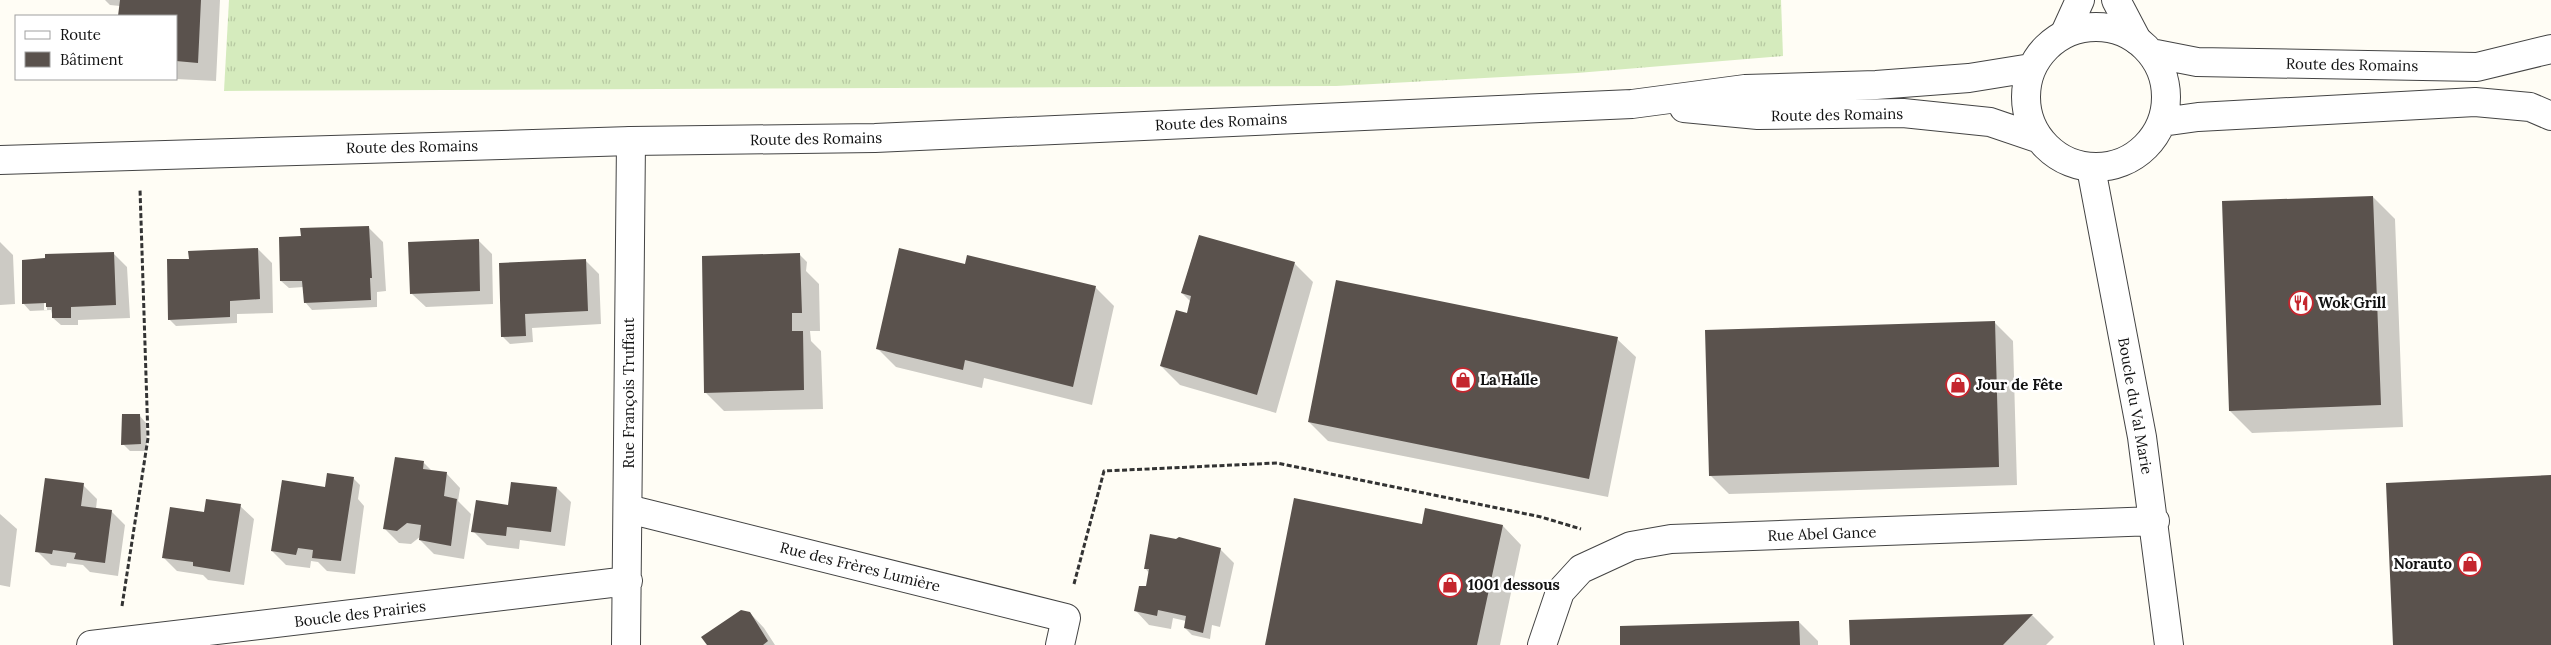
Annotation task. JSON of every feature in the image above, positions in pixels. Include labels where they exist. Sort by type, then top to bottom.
[{"type":"street","points":[[2065,33],[2080,0]]},
{"type":"street","points":[[2116,0],[2144,46]]},
{"type":"street","name":"Route des Romains","points":[[2144,46],[2163,74],[2167,98],[2162,122],[2151,141],[2135,156],[2115,165],[2092,168],[2073,163],[2054,154],[2040,139],[2028,117],[2026,92],[2031,68],[2045,48],[2065,33],[2089,26],[2114,28],[2144,46],[2197,62],[2476,67],[2551,49]]},
{"type":"street","name":"Route des Romains","points":[[0,160],[631,142],[875,138],[1632,104],[1745,89],[1885,84],[1969,78],[2031,68]]},
{"type":"street","points":[[2162,122],[2198,117],[2475,102],[2530,107],[2551,116]]},
{"type":"street","name":"Route des Romains","points":[[1632,104],[1758,115],[1903,113],[1990,122],[2040,139]]},
{"type":"street","name":"Rue François Truffaut","points":[[626,645],[631,142]]},
{"type":"street","name":"Boucle du Val Marie","points":[[2092,168],[2142,437],[2155,521],[2169,645]]},
{"type":"street","name":"Rue des Frères Lumière","points":[[628,509],[1066,618]]},
{"type":"street","name":"Rue Abel Gance","points":[[1542,645],[1560,592],[1581,569],[1631,546],[1671,539],[2155,521]]},
{"type":"street","name":"Boucle des Prairies","points":[[104,644],[628,581]]},
{"type":"street","points":[[1060,645],[1066,618]]},
{"type":"path","points":[[104,644],[148,438],[139,156]]},
{"type":"path","points":[[1066,618],[1104,471],[1277,463],[1541,516],[1631,546]]},
{"type":"green space","points":[[229,0],[1781,0],[1783,56],[1577,73],[1336,86],[224,91]]},
{"type":"building","points":[[120,0],[201,0],[198,63],[178,61],[178,15],[118,15]]},
{"type":"building","name":"Wok Grill","points":[[2373,196],[2381,405],[2229,411],[2222,201]]},
{"type":"building","points":[[369,226],[372,278],[370,278],[371,300],[304,303],[302,281],[280,281],[279,237],[301,236],[300,228]]},
{"type":"building","points":[[1199,235],[1295,262],[1257,395],[1160,366],[1176,310],[1187,313],[1191,296],[1181,293]]},
{"type":"building","points":[[479,239],[480,291],[410,294],[408,242]]},
{"type":"building","points":[[258,248],[260,299],[230,301],[230,317],[168,320],[167,259],[189,259],[188,251]]},
{"type":"building","points":[[899,248],[965,264],[967,255],[1096,286],[1073,387],[965,360],[963,370],[876,349]]},
{"type":"building","points":[[114,252],[116,305],[71,307],[71,318],[52,318],[52,307],[46,307],[46,303],[22,304],[22,260],[45,258],[45,254]]},
{"type":"building","points":[[800,253],[802,313],[792,313],[792,331],[803,331],[804,390],[704,393],[702,256]]},
{"type":"building","points":[[586,259],[588,311],[525,314],[526,336],[501,337],[499,263]]},
{"type":"building","name":"La Halle","points":[[1336,280],[1618,337],[1589,479],[1308,422]]},
{"type":"building","points":[[1995,321],[1999,467],[1709,476],[1705,330]]},
{"type":"building","points":[[122,414],[140,414],[141,444],[121,445]]},
{"type":"building","points":[[395,457],[424,461],[423,469],[447,472],[444,496],[457,499],[451,546],[419,540],[421,525],[407,523],[397,531],[383,529]]},
{"type":"building","points":[[327,473],[354,477],[341,561],[312,558],[313,550],[298,548],[296,555],[271,551],[282,480],[325,487]]},
{"type":"building","name":"Norauto","points":[[2551,475],[2551,645],[2393,645],[2386,483]]},
{"type":"building","points":[[45,478],[84,483],[81,506],[112,510],[105,563],[74,559],[76,553],[53,550],[52,554],[35,552]]},
{"type":"building","points":[[511,482],[557,487],[551,532],[507,527],[506,536],[471,532],[476,500],[508,505]]},
{"type":"building","points":[[1294,498],[1422,524],[1425,508],[1503,525],[1477,645],[1265,645]]},
{"type":"building","points":[[206,499],[241,504],[230,572],[193,566],[193,562],[162,558],[170,507],[204,512]]},
{"type":"building","points":[[1150,534],[1176,539],[1179,537],[1221,548],[1203,633],[1184,628],[1186,616],[1158,610],[1157,616],[1134,611],[1139,586],[1146,586],[1149,569],[1144,569]]},
{"type":"building","points":[[741,610],[750,612],[768,641],[763,645],[707,645],[701,637]]},
{"type":"building","points":[[2033,614],[2003,645],[1850,645],[1849,620]]},
{"type":"building","points":[[1799,621],[1800,645],[1620,645],[1620,626]]},
{"type":"place","name":"Wok Grill","points":[[2301,303]]},
{"type":"place","name":"La Halle","points":[[1463,380]]},
{"type":"place","name":"Jour de Fête","points":[[1958,385]]},
{"type":"place","name":"Norauto","points":[[2470,564]]},
{"type":"place","name":"1001 dessous","points":[[1450,585]]}]
